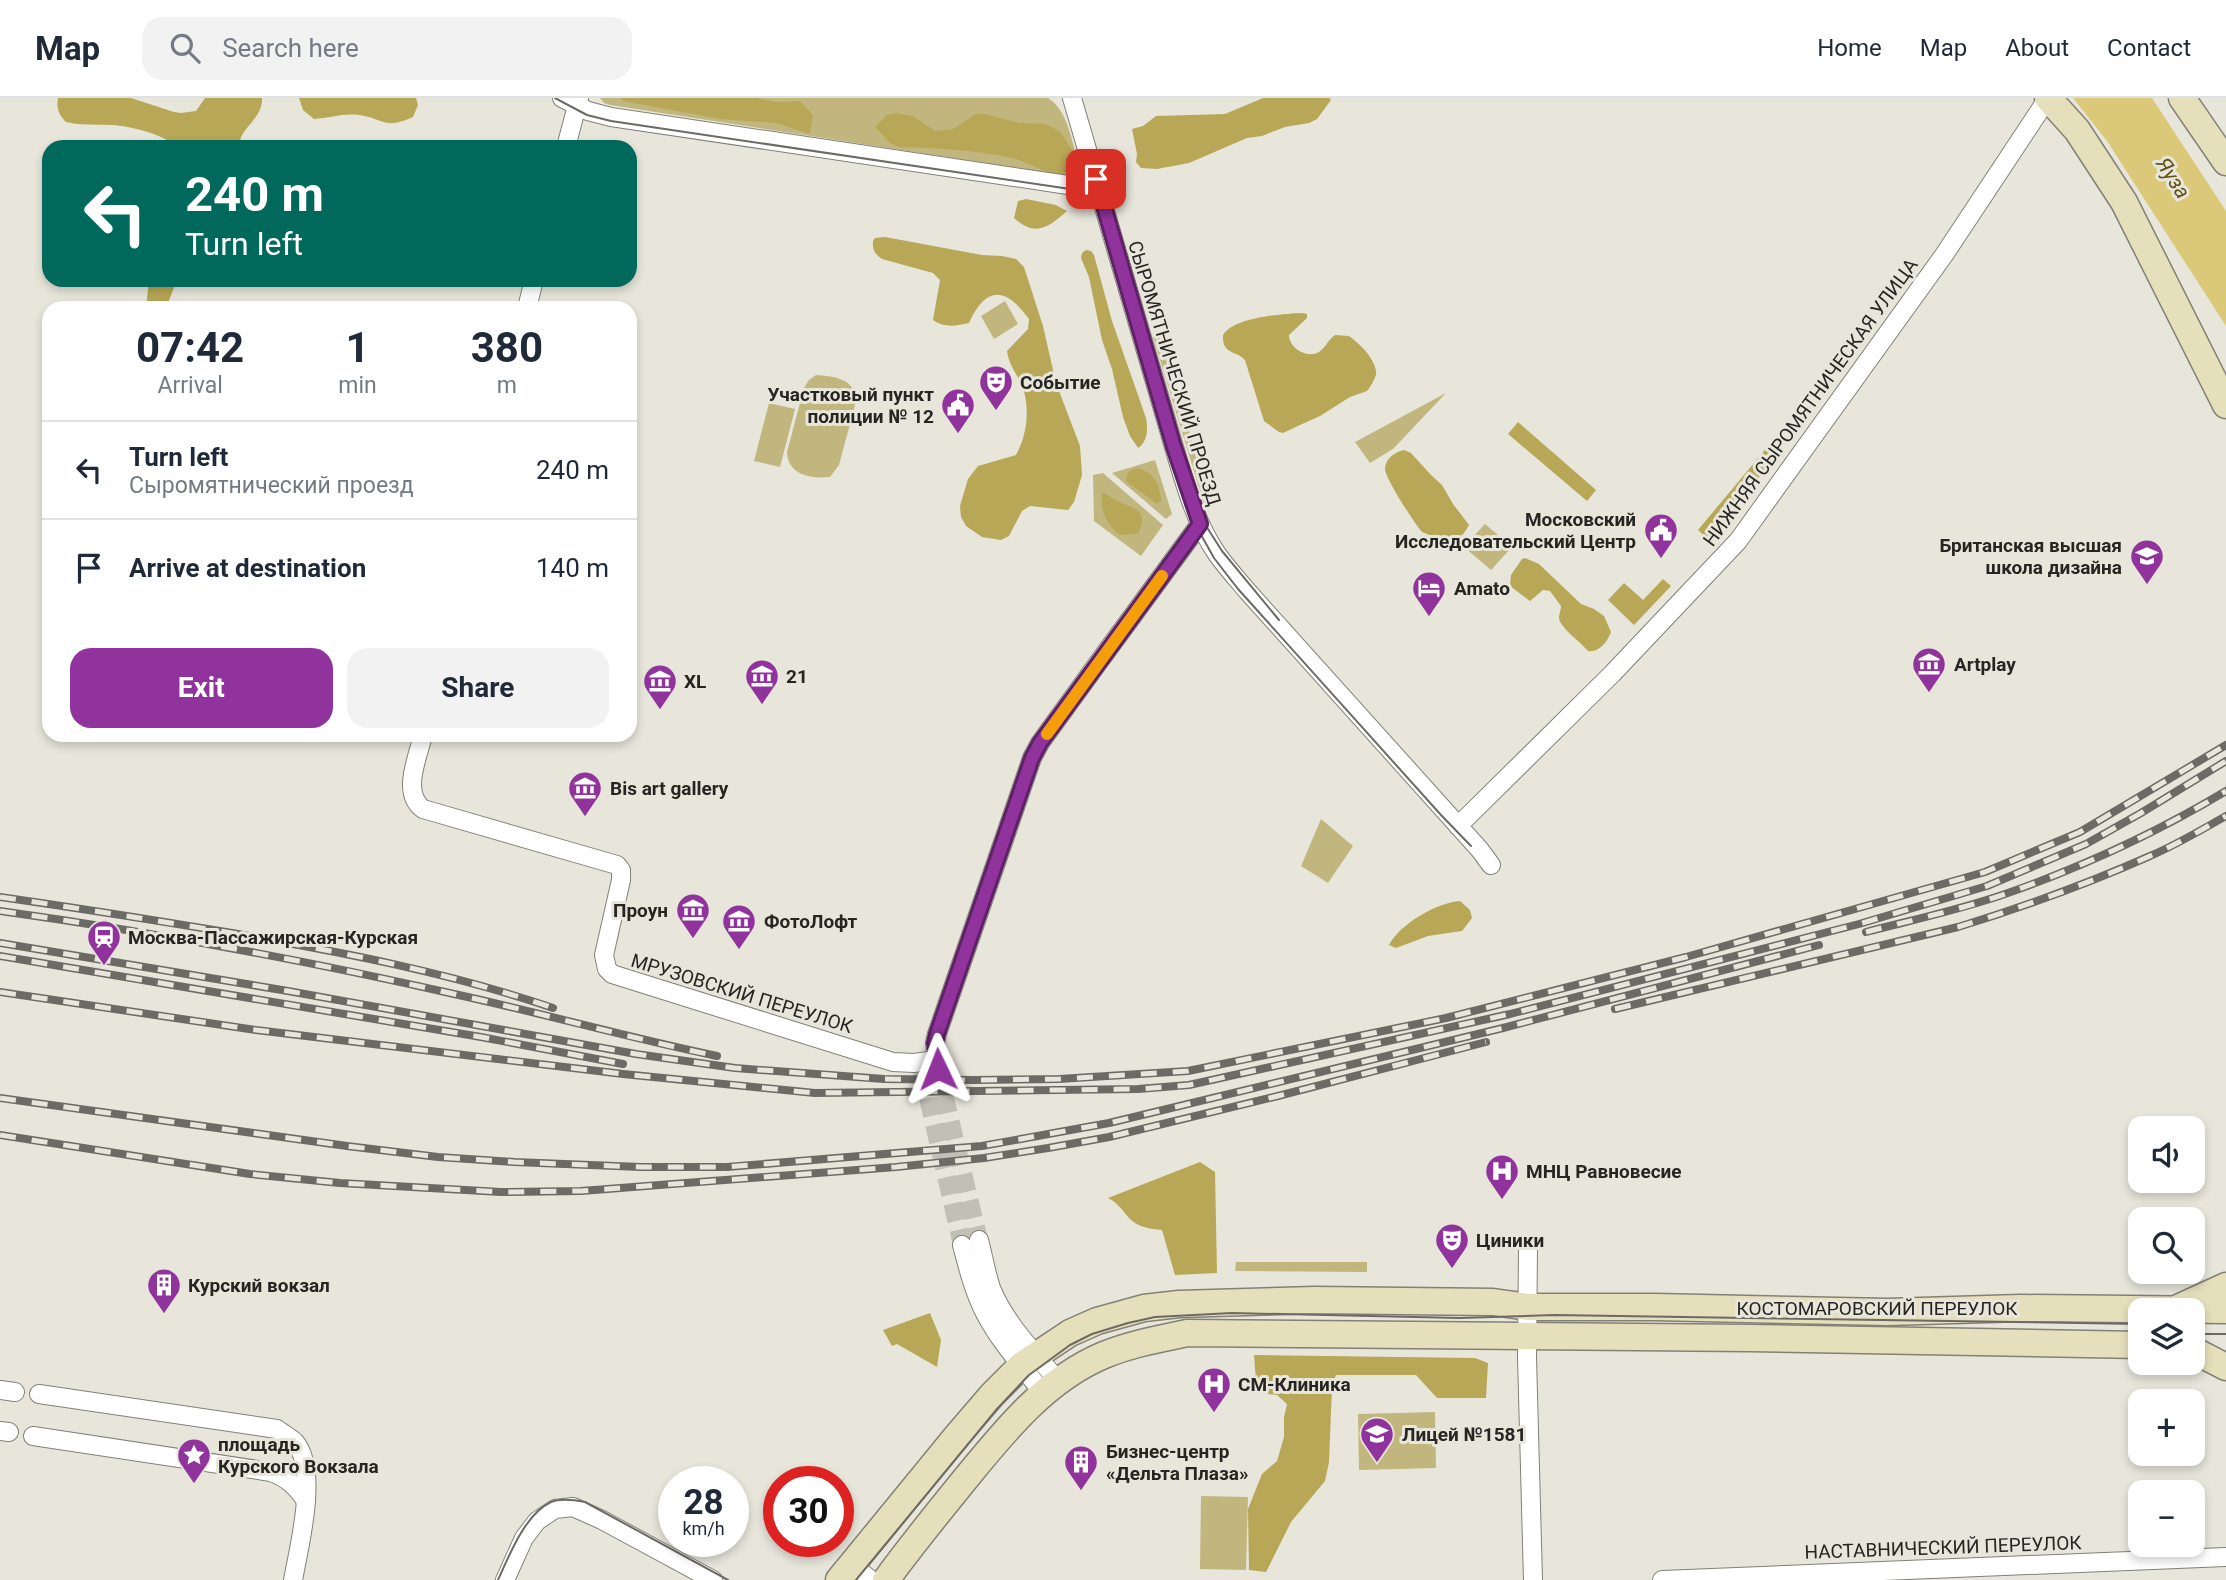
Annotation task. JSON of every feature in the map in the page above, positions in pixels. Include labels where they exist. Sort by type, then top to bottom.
[{"type":"main road","points":[[2048,98],[2077,130],[2124,202],[2226,405]]},
{"type":"main road","points":[[2182,98],[2226,162]]},
{"type":"main road","points":[[2200,1298],[2226,1286]]},
{"type":"main road","name":"КОСТОМАРОВСКИЙ ПЕРЕУЛОК","points":[[853,1575],[1023,1358],[1097,1321],[1144,1308],[1179,1304],[1315,1300],[1484,1302],[1528,1307],[1888,1311],[2020,1308],[2128,1309]]},
{"type":"main road","name":"КОСТОМАРОВСКИЙ ПЕРЕУЛОК","points":[[2205,1310],[2226,1310]]},
{"type":"main road","name":"КОСТОМАРОВСКИЙ ПЕРЕУЛОК","points":[[886,1580],[979,1462],[1017,1419],[1051,1387],[1103,1356],[1141,1342],[1187,1334],[2128,1345]]},
{"type":"main road","points":[[2205,1345],[2226,1345]]},
{"type":"main road","points":[[2205,1356],[2226,1367]]},
{"type":"street","name":"СЫРОМЯТНИЧЕСКИЙ ПРОЕЗД","points":[[1072,98],[1174,447],[1200,524],[1218,555],[1249,593],[1491,864]]},
{"type":"street","name":"СЫРОМЯТНИЧЕСКИЙ ПРОЕЗД","points":[[1081,126],[1085,98]]},
{"type":"street","name":"НИЖНЯЯ СЫРОМЯТНИЧЕСКАЯ УЛИЦА","points":[[1458,826],[1595,691],[1738,541],[1944,255],[2048,98]]},
{"type":"street","points":[[567,140],[573,101],[589,111],[611,117],[1068,185],[1100,193]]},
{"type":"street","name":"МРУЗОВСКИЙ ПЕРЕУЛОК","points":[[422,742],[411,792],[416,804],[423,809],[617,865],[621,870],[621,880],[604,955],[604,962],[612,974],[893,1062],[929,1066],[937,1034],[1032,758],[1090,673],[1200,524]]},
{"type":"street","points":[[971,1242],[1012,1325],[1023,1358],[1051,1387]]},
{"type":"street","points":[[1528,1247],[1532,1580]]},
{"type":"street","points":[[39,1394],[277,1429],[295,1442],[303,1458],[306,1501],[293,1580]]},
{"type":"street","points":[[33,1436],[271,1472],[286,1478],[306,1501]]},
{"type":"street","points":[[505,1580],[524,1538],[537,1521],[555,1509],[573,1507],[713,1580]]},
{"type":"street","name":"НАСТАВНИЧЕСКИЙ ПЕРЕУЛОК","points":[[1662,1580],[2008,1573],[2226,1556]]},
{"type":"shaded area","points":[[58,98],[131,98],[181,113],[196,111],[205,98],[262,98],[259,112],[240,140],[167,140],[137,129],[66,122],[57,105]]},
{"type":"shaded area","points":[[299,98],[416,98],[418,105],[413,117],[396,123],[353,115],[314,119],[303,110]]},
{"type":"shaded area","points":[[600,98],[1048,98],[1065,119],[1079,166],[1069,176],[610,105]]},
{"type":"shaded area","points":[[621,98],[757,98],[776,102],[800,101],[813,115],[810,134],[776,123],[720,119],[623,101]]},
{"type":"shaded area","points":[[1263,98],[1331,100],[1317,119],[1309,123],[1247,138],[1189,163],[1157,169],[1141,168],[1136,162],[1132,129],[1143,126],[1156,116],[1225,114]]},
{"type":"shaded area","points":[[896,113],[913,116],[935,131],[953,129],[976,114],[1019,123],[1045,124],[1061,132],[1075,155],[1076,164],[1068,171],[1058,174],[998,155],[898,147],[890,143],[875,127],[887,115]]},
{"type":"shaded area","points":[[1026,199],[1056,205],[1067,211],[1047,226],[1035,229],[1028,227],[1014,218],[1018,201]]},
{"type":"shaded area","points":[[885,237],[1016,259],[1024,267],[1043,326],[1056,383],[1080,446],[1082,475],[1074,502],[1068,510],[1030,506],[1022,511],[1009,536],[1001,540],[982,537],[966,526],[961,517],[960,506],[968,479],[978,466],[1016,455],[1023,439],[1027,414],[1025,396],[1007,351],[1028,329],[1029,319],[1012,301],[997,295],[982,302],[969,323],[950,326],[937,323],[933,320],[940,280],[933,273],[882,259],[874,249],[873,241],[875,238]]},
{"type":"shaded area","points":[[1086,250],[1094,255],[1112,321],[1146,418],[1145,439],[1138,448],[1123,417],[1102,340],[1089,277],[1081,258]]},
{"type":"shaded area","points":[[148,287],[174,287],[169,301],[147,301]]},
{"type":"shaded area","points":[[1005,301],[1018,324],[994,339],[981,316]]},
{"type":"shaded area","points":[[1307,314],[1307,318],[1289,335],[1295,348],[1314,354],[1335,335],[1349,336],[1371,358],[1376,375],[1367,391],[1350,397],[1320,416],[1283,433],[1264,421],[1245,360],[1227,349],[1223,335],[1237,324],[1248,320]]},
{"type":"shaded area","points":[[1159,335],[1211,501],[1204,504],[1153,337]]},
{"type":"shaded area","points":[[816,375],[830,376],[848,383],[856,401],[839,465],[830,477],[801,474],[788,460],[787,452],[804,388]]},
{"type":"shaded area","points":[[1446,393],[1393,449],[1370,463],[1355,442]]},
{"type":"shaded area","points":[[769,403],[795,409],[780,467],[754,461]]},
{"type":"shaded area","points":[[1518,422],[1596,490],[1587,501],[1508,434]]},
{"type":"shaded area","points":[[1774,439],[1783,446],[1710,541],[1698,530]]},
{"type":"shaded area","points":[[1404,450],[1411,453],[1442,485],[1469,525],[1459,538],[1448,541],[1422,532],[1400,500],[1385,468],[1392,456]]},
{"type":"shaded area","points":[[1155,460],[1172,514],[1166,519],[1112,473]]},
{"type":"shaded area","points":[[1136,468],[1147,472],[1154,480],[1161,501],[1157,504],[1126,481],[1128,472]]},
{"type":"shaded area","points":[[1103,473],[1163,525],[1141,556],[1094,521],[1093,475]]},
{"type":"shaded area","points":[[1102,493],[1141,515],[1138,534],[1120,535],[1111,526],[1103,511]]},
{"type":"shaded area","points":[[1485,524],[1512,547],[1491,570],[1464,547]]},
{"type":"shaded area","points":[[1525,558],[1539,564],[1581,604],[1604,616],[1611,632],[1602,646],[1588,651],[1567,630],[1559,618],[1561,606],[1550,591],[1543,590],[1530,601],[1510,586],[1511,575]]},
{"type":"shaded area","points":[[1663,579],[1671,586],[1634,625],[1608,600],[1624,583],[1643,600]]},
{"type":"shaded area","points":[[1321,819],[1353,846],[1328,883],[1301,866]]},
{"type":"shaded area","points":[[1460,901],[1470,910],[1472,918],[1462,931],[1428,936],[1396,948],[1389,945],[1410,922],[1430,910]]},
{"type":"shaded area","points":[[1200,1162],[1215,1172],[1217,1273],[1175,1275],[1162,1230],[1136,1224],[1108,1198]]},
{"type":"shaded area","points":[[1236,1262],[1367,1262],[1367,1272],[1235,1271]]},
{"type":"shaded area","points":[[930,1313],[941,1340],[937,1367],[897,1344],[892,1346],[883,1330]]},
{"type":"shaded area","points":[[1254,1355],[1475,1358],[1488,1363],[1486,1398],[1437,1398],[1416,1375],[1336,1375],[1332,1386],[1329,1462],[1325,1481],[1291,1522],[1266,1572],[1249,1570],[1248,1509],[1262,1474],[1277,1461],[1284,1437],[1287,1404],[1277,1395],[1267,1394],[1256,1381]]},
{"type":"shaded area","points":[[1435,1412],[1436,1468],[1359,1470],[1358,1414]]},
{"type":"shaded area","points":[[1201,1496],[1248,1497],[1246,1570],[1200,1569]]},
{"type":"water","name":"Яуза","points":[[2073,98],[2152,98],[2226,211],[2226,326],[2107,141]]},
{"type":"tunnel","points":[[938,1069],[979,1240]]},
{"type":"tunnel","points":[[922,1072],[962,1245]]},
{"type":"tram line","points":[[555,98],[587,115],[611,121],[1070,189],[1089,198],[1101,215],[1175,469],[1195,524],[1214,558],[1238,589],[1471,846]]},
{"type":"tram line","points":[[1208,529],[1222,551],[1279,620]]},
{"type":"tram line","points":[[856,1580],[997,1409],[1029,1375],[1070,1345],[1092,1334],[1155,1317],[1232,1313],[1460,1318],[1554,1315],[2128,1324]]},
{"type":"tram line","points":[[2205,1334],[2226,1334]]},
{"type":"tram line","points":[[498,1580],[519,1537],[533,1516],[551,1502],[564,1500],[585,1502],[728,1580]]},
{"type":"railway","points":[[0,943],[288,991],[636,1054],[735,1068],[884,1079],[974,1080],[1059,1079],[1188,1071],[1446,1018],[1686,957],[1985,872],[2080,832],[2226,745]]},
{"type":"railway","points":[[0,992],[256,1030],[623,1074],[815,1093],[1138,1089],[1189,1085],[1510,1014],[1859,924],[1987,886],[2086,844],[2226,761]]},
{"type":"railway","points":[[1866,932],[1953,910],[2034,884],[2146,835],[2226,791]]},
{"type":"railway","points":[[1615,1009],[1958,927],[2126,866],[2169,847],[2226,816]]},
{"type":"railway","points":[[0,897],[232,933],[353,956],[434,973],[553,1008]]},
{"type":"railway","points":[[0,911],[171,938],[341,970],[487,1001],[717,1056]]},
{"type":"railway","points":[[0,1098],[347,1146],[438,1157],[514,1162],[727,1167],[982,1146],[1109,1123],[1503,1028],[1819,945]]},
{"type":"railway","points":[[0,956],[481,1037],[623,1064]]},
{"type":"railway","points":[[0,1135],[250,1174],[340,1183],[501,1192],[581,1191],[896,1167],[1048,1148],[1109,1137],[1486,1042]]},
{"type":"slow traffic","points":[[1047,734],[1162,576]]},
{"type":"place","name":"Событие","points":[[996,412]]},
{"type":"place","name":"Участковый пункт полиции № 12","points":[[958,435]]},
{"type":"place","name":"Московский Исследовательский Центр","points":[[1661,560]]},
{"type":"place","name":"Британская высшая школа дизайна","points":[[2147,586]]},
{"type":"place","name":"Amato","points":[[1429,618]]},
{"type":"place","name":"Artplay","points":[[1929,694]]},
{"type":"place","name":"21","points":[[762,706]]},
{"type":"place","name":"XL","points":[[660,711]]},
{"type":"place","name":"Bis art gallery","points":[[585,818]]},
{"type":"place","name":"Проун","points":[[693,940]]},
{"type":"place","name":"ФотоЛофт","points":[[739,951]]},
{"type":"place","name":"Москва-Пассажирская-Курская","points":[[104,967]]},
{"type":"place","name":"МНЦ Равновесие","points":[[1502,1201]]},
{"type":"place","name":"Циники","points":[[1452,1270]]},
{"type":"place","name":"Курский вокзал","points":[[164,1315]]},
{"type":"place","name":"СМ-Клиника","points":[[1214,1414]]},
{"type":"place","name":"Лицей №1581","points":[[1377,1464]]},
{"type":"place","name":"площадь Курского Вокзала","points":[[194,1485]]},
{"type":"place","name":"Бизнес-центр «Дельта Плаза»","points":[[1081,1492]]},
{"type":"route","points":[[938,1069],[935,1043],[937,1034],[1032,758],[1040,743],[1200,524],[1174,447],[1096,179]]}]
